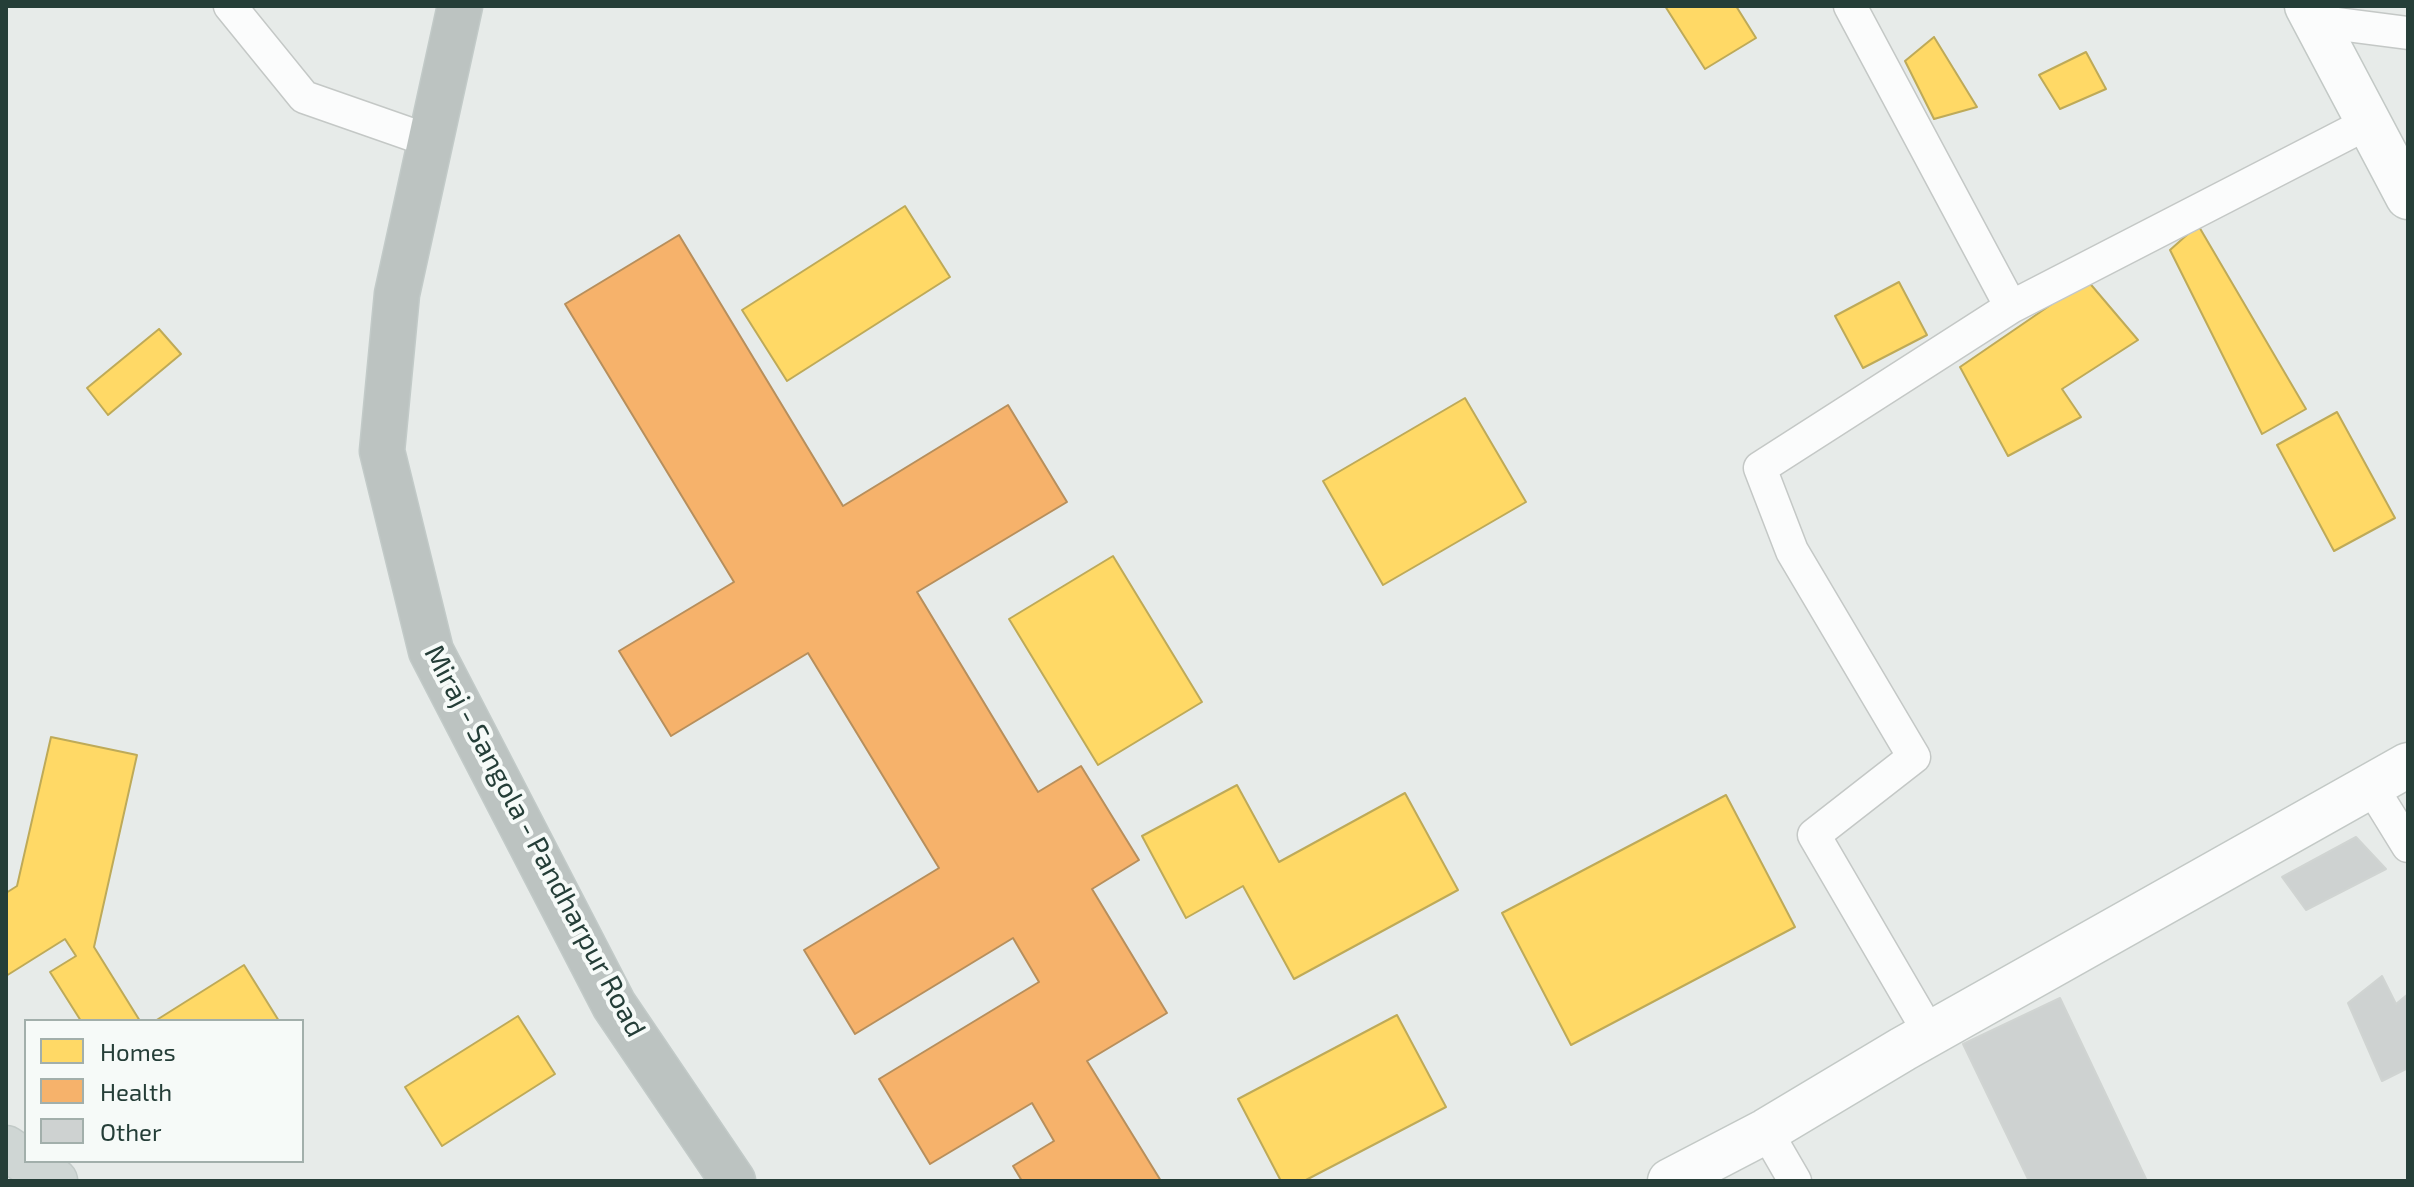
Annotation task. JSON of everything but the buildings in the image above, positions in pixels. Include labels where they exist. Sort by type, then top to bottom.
[{"type":"highway","name":"Miraj - Sangola - Pandharpur Road","points":[[460,6],[397,294],[382,451],[431,651],[614,1005],[733,1181]]},
{"type":"main road","points":[[6,1148],[24,1160]]},
{"type":"main road","points":[[28,1163],[55,1181]]},
{"type":"street","points":[[230,6],[304,97],[430,141]]},
{"type":"street","points":[[1850,6],[2011,307]]},
{"type":"street","points":[[2311,14],[2408,33]]},
{"type":"street","points":[[2311,14],[2408,197]]},
{"type":"street","points":[[1930,1034],[1814,835],[1914,757],[1792,551],[1760,468],[2011,307],[2368,123]]},
{"type":"street","points":[[1670,1181],[1766,1131],[1930,1034],[2408,765]]},
{"type":"street","points":[[2371,786],[2408,846]]},
{"type":"street","points":[[1766,1131],[1795,1181]]}]
